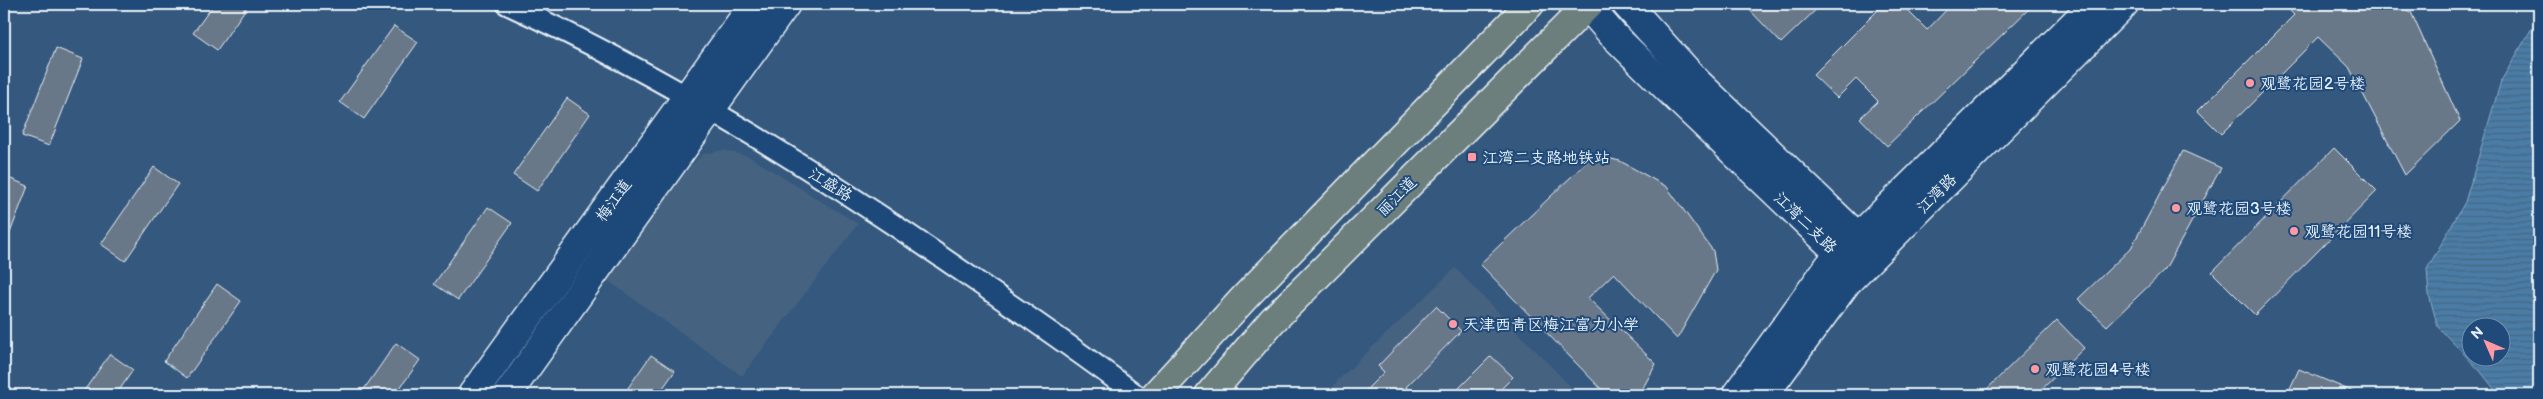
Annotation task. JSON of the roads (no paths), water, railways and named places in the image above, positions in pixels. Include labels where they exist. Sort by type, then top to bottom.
[{"type":"main road","points":[[1155,395],[1246,296],[1530,4]]},
{"type":"main road","name":"丽江道","points":[[1209,395],[1272,321],[1587,4]]},
{"type":"street","name":"江盛路","points":[[507,4],[564,30],[689,95],[883,216],[1100,367],[1136,395]]},
{"type":"street","name":"梅江道","points":[[472,395],[754,4]]},
{"type":"street","name":"梅江道","points":[[507,395],[786,4]]},
{"type":"street","name":"江湾二支路","points":[[1587,4],[1611,34],[1678,99],[1855,252]]},
{"type":"street","name":"江湾二支路","points":[[1626,4],[1855,252]]},
{"type":"street","name":"江湾路","points":[[1764,395],[1847,282],[1855,252],[2094,4]]},
{"type":"street","name":"江湾路","points":[[1736,395],[1829,266],[1855,252],[2124,4]]},
{"type":"place","name":"观鹭花园2号楼","points":[[2250,83]]},
{"type":"place","name":"江湾二支路地铁站","points":[[1472,157]]},
{"type":"place","name":"观鹭花园3号楼","points":[[2176,208]]},
{"type":"place","name":"观鹭花园11号楼","points":[[2294,231]]},
{"type":"place","name":"天津西青区梅江富力小学","points":[[1453,324]]},
{"type":"place","name":"观鹭花园4号楼","points":[[2035,369]]}]
